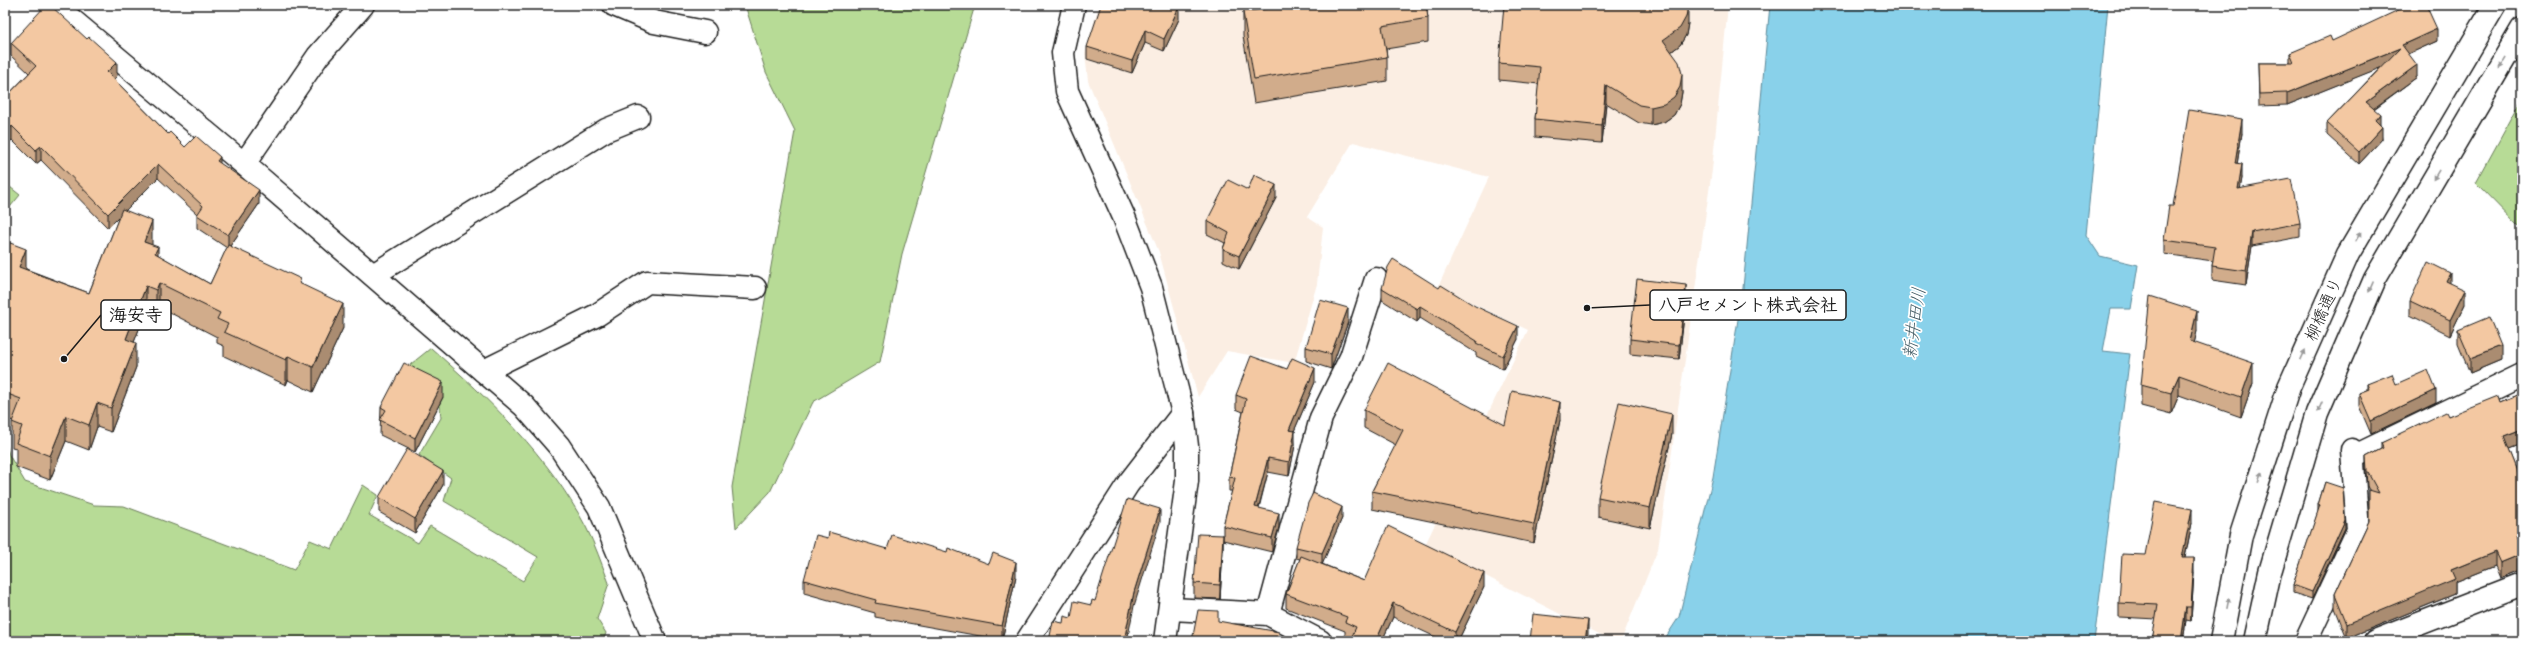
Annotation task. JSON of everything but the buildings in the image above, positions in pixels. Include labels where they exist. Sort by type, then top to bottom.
[{"type":"street","points":[[54,5],[244,164],[524,406],[558,446],[599,507],[655,641]]},
{"type":"street","points":[[244,164],[318,56],[363,5]]},
{"type":"street","points":[[614,5],[654,22],[705,32]]},
{"type":"street","points":[[1074,5],[1063,53],[1067,90],[1124,217],[1151,287],[1183,413],[1187,446],[1188,481],[1165,641]]},
{"type":"street","name":"柳橋通り","points":[[2221,641],[2241,535],[2289,387],[2348,254],[2495,5]]},
{"type":"street","name":"柳橋通り","points":[[2255,641],[2270,572],[2317,412],[2375,279],[2522,29]]},
{"type":"street","points":[[373,275],[606,130],[638,117]]},
{"type":"street","points":[[1268,614],[1322,418],[1351,357],[1376,278]]},
{"type":"street","points":[[484,371],[597,315],[647,282],[755,288]]},
{"type":"street","points":[[2306,641],[2358,530],[2353,453],[2522,375]]},
{"type":"street","points":[[1027,641],[1128,484],[1183,413]]},
{"type":"street","points":[[2375,641],[2522,584]]},
{"type":"street","points":[[1170,609],[1268,614],[1320,641]]},
{"type":"shaded area","points":[[1099,5],[1728,5],[1712,170],[1658,549],[1621,641],[1613,641],[1425,545],[1528,330],[1438,287],[1489,177],[1353,142],[1307,217],[1323,227],[1317,284],[1294,363],[1227,351],[1198,397],[1159,252],[1088,81],[1085,53]]},
{"type":"green space","points":[[745,5],[975,5],[902,254],[880,362],[813,402],[770,492],[736,528],[732,487],[795,131],[766,72]]},
{"type":"green space","points":[[2522,99],[2522,230],[2476,183]]},
{"type":"green space","points":[[5,183],[20,195],[5,213]]},
{"type":"green space","points":[[431,348],[475,388],[517,430],[554,476],[571,501],[586,527],[609,583],[597,619],[606,633],[603,641],[5,641],[5,440],[9,455],[25,482],[94,505],[124,506],[294,570],[310,540],[332,549],[363,485],[378,495],[369,515],[418,543],[430,526],[523,581],[538,557],[444,501],[451,478],[419,455],[441,418],[438,385],[406,368]]},
{"type":"water","name":"新井田川","points":[[1770,5],[2108,5],[2086,235],[2100,256],[2138,265],[2131,309],[2111,309],[2103,351],[2130,354],[2094,641],[1656,641],[1666,637],[1679,617],[1713,477],[1743,288]]},
{"type":"place","name":"八戸セメント株式会社","points":[[1587,308]]},
{"type":"place","name":"海安寺","points":[[64,359]]}]
